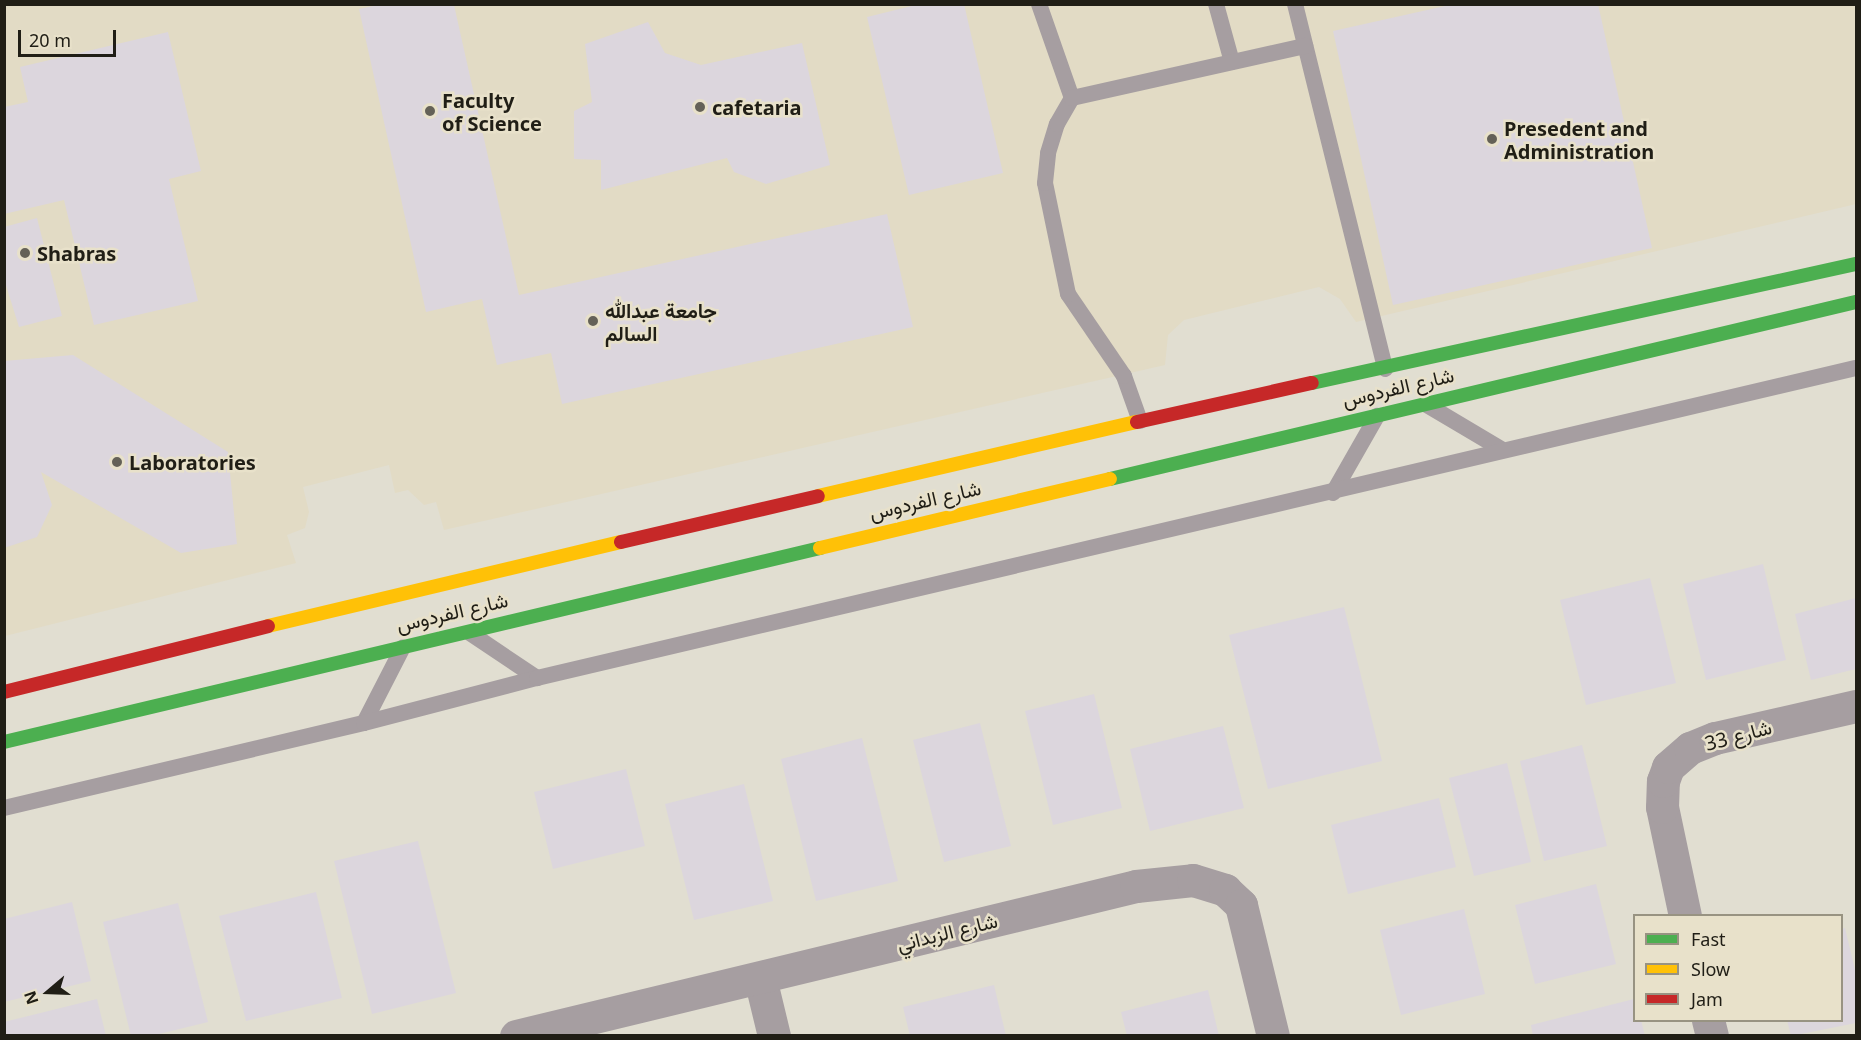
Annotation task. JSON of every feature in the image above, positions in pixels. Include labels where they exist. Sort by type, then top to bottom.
[{"type":"street","name":"شارع الفردوس","points":[[4,692],[387,597],[1140,421],[1857,264]]},
{"type":"street","name":"شارع الفردوس","points":[[4,742],[466,630],[1857,302]]},
{"type":"street","name":"شارع 33","points":[[1684,914],[1662,807],[1663,781],[1668,767],[1690,748],[1715,738],[1857,706]]},
{"type":"street","name":"شارع الزبداني","points":[[516,1035],[1136,886],[1193,880],[1225,890],[1241,905],[1273,1035]]},
{"type":"street","points":[[760,978],[774,1035]]},
{"type":"lane","points":[[1039,4],[1072,98],[1048,153],[1049,213],[1068,294],[1124,376],[1140,421]]},
{"type":"lane","points":[[1216,4],[1232,62]]},
{"type":"lane","points":[[1295,4],[1385,369]]},
{"type":"lane","points":[[1072,98],[1305,46]]},
{"type":"lane","points":[[4,808],[364,723],[537,678],[1333,493],[1501,449],[1857,368]]},
{"type":"lane","points":[[1423,403],[1501,449]]},
{"type":"lane","points":[[1333,493],[1378,414]]},
{"type":"lane","points":[[466,630],[537,678]]},
{"type":"lane","points":[[364,723],[404,645]]},
{"type":"shaded area","name":"جامعة عبدالله السالم","points":[[4,5],[1856,5],[1856,204],[1356,322],[1340,299],[1319,287],[1184,320],[1168,335],[1165,365],[444,530],[436,502],[424,505],[408,490],[395,493],[389,465],[303,487],[309,512],[305,528],[287,535],[296,563],[5,636]]},
{"type":"building","points":[[920,4],[964,4],[1003,173],[909,195],[867,17]]},
{"type":"building","name":"Presedent and Administration","points":[[1454,4],[1598,4],[1652,248],[1393,305],[1333,31]]},
{"type":"building","name":"Faculty of Science","points":[[378,5],[454,5],[519,295],[887,214],[913,327],[562,404],[551,353],[497,365],[482,299],[426,312],[359,9]]},
{"type":"building","name":"cafetaria","points":[[648,22],[665,53],[701,65],[802,43],[830,165],[766,184],[734,172],[727,158],[601,190],[601,160],[574,159],[574,111],[592,102],[585,44]]},
{"type":"building","points":[[168,32],[201,171],[169,179],[198,301],[94,325],[64,200],[4,214],[4,107],[28,102],[20,67]]},
{"type":"building","name":"Shabras","points":[[37,218],[62,316],[19,327],[4,279],[4,227]]},
{"type":"building","name":"Laboratories","points":[[73,355],[228,452],[237,544],[181,553],[41,472],[52,505],[37,537],[4,548],[4,361]]},
{"type":"building","points":[[1763,564],[1786,660],[1706,680],[1683,584]]},
{"type":"building","points":[[1650,578],[1676,683],[1586,705],[1560,600]]},
{"type":"building","points":[[1856,598],[1856,669],[1811,680],[1795,614]]},
{"type":"building","points":[[1344,607],[1382,761],[1268,789],[1229,635]]},
{"type":"building","points":[[1094,694],[1122,808],[1053,825],[1025,711]]},
{"type":"building","points":[[980,723],[1011,846],[944,862],[913,740]]},
{"type":"building","points":[[1223,726],[1244,808],[1150,831],[1130,749]]},
{"type":"building","points":[[862,738],[898,881],[816,901],[781,759]]},
{"type":"building","points":[[1582,745],[1607,846],[1544,861],[1520,761]]},
{"type":"building","points":[[1507,763],[1531,862],[1474,876],[1449,778]]},
{"type":"building","points":[[626,769],[645,846],[553,869],[534,792]]},
{"type":"building","points":[[744,784],[773,901],[694,920],[665,804]]},
{"type":"building","points":[[1439,798],[1456,867],[1348,894],[1331,825]]},
{"type":"building","points":[[418,841],[456,993],[372,1014],[334,861]]},
{"type":"building","points":[[1596,884],[1616,964],[1535,984],[1515,905]]},
{"type":"building","points":[[316,892],[342,998],[246,1021],[219,916]]},
{"type":"building","points":[[72,902],[91,981],[4,1002],[4,919]]},
{"type":"building","points":[[178,903],[208,1022],[151,1036],[131,1036],[103,922]]},
{"type":"building","points":[[1464,909],[1485,994],[1401,1015],[1380,930]]},
{"type":"building","points":[[1845,928],[1856,974],[1856,1023],[1791,1036],[1788,1022],[1843,1022],[1843,929]]},
{"type":"building","points":[[994,985],[1006,1036],[910,1036],[903,1007]]},
{"type":"building","points":[[1208,990],[1219,1036],[1127,1036],[1121,1012]]},
{"type":"building","points":[[97,999],[106,1036],[4,1036],[4,1022]]},
{"type":"building","points":[[1633,999],[1633,1022],[1642,1022],[1645,1036],[1533,1036],[1531,1025]]},
{"type":"traffic: fast","points":[[1312,383],[1856,264]]},
{"type":"traffic: fast","points":[[1110,479],[1856,302]]},
{"type":"traffic: fast","points":[[4,742],[820,548]]},
{"type":"traffic: slow","points":[[818,496],[1137,422]]},
{"type":"traffic: slow","points":[[820,548],[1110,479]]},
{"type":"traffic: slow","points":[[268,626],[621,542]]},
{"type":"traffic: jam","points":[[1137,422],[1312,383]]},
{"type":"traffic: jam","points":[[621,542],[818,496]]},
{"type":"traffic: jam","points":[[4,692],[268,626]]},
{"type":"place","name":"cafetaria","points":[[700,107]]},
{"type":"place","name":"Faculty of Science","points":[[430,111]]},
{"type":"place","name":"Presedent and Administration","points":[[1492,139]]},
{"type":"place","name":"Shabras","points":[[25,253]]},
{"type":"place","name":"جامعة عبدالله السالم","points":[[593,321]]},
{"type":"place","name":"Laboratories","points":[[117,462]]}]
